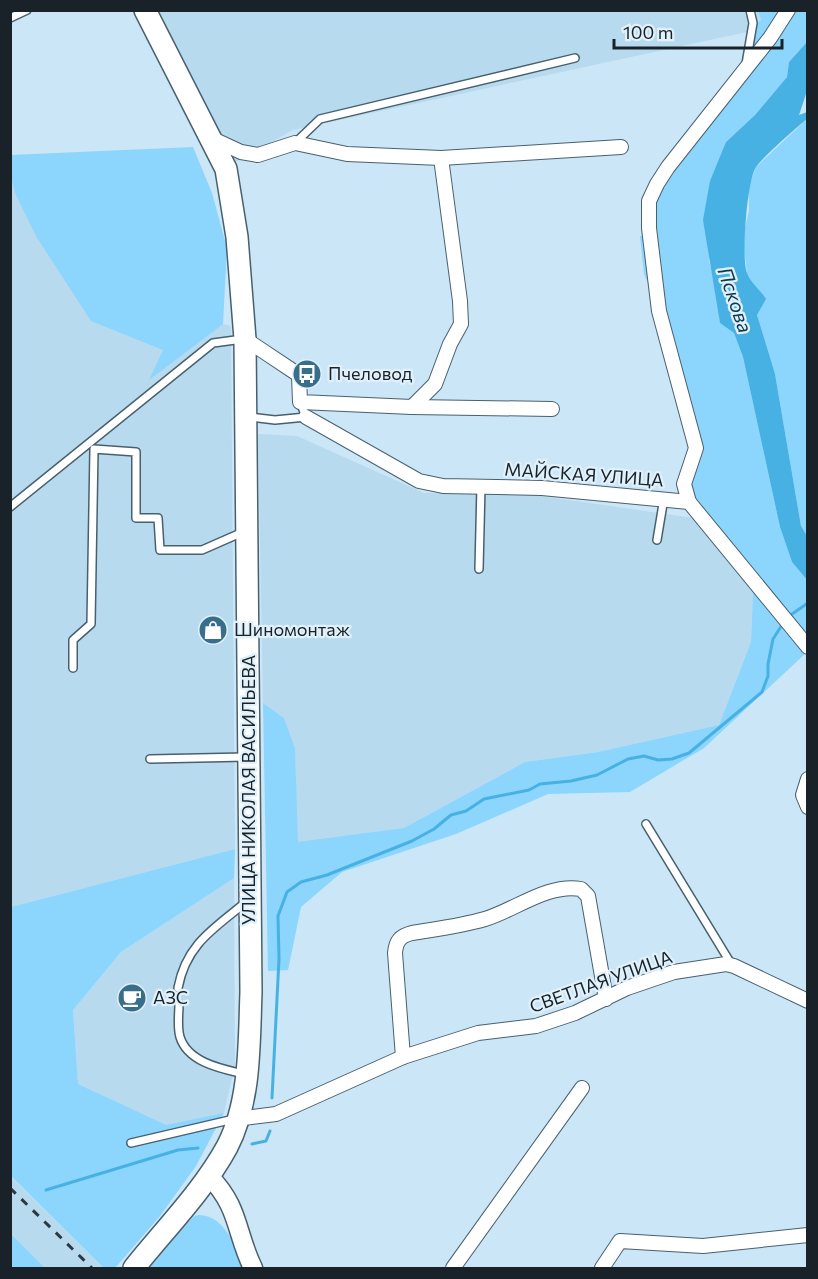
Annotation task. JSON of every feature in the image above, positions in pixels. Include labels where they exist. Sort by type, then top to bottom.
[{"type":"main road","name":"УЛИЦА НИКОЛАЯ ВАСИЛЬЕВА","points":[[134,1269],[209,1176],[228,1145],[247,1075],[251,992],[245,339],[231,191],[226,169],[213,139],[145,10]]},
{"type":"street","points":[[788,10],[746,70],[657,184],[650,201],[649,228],[659,311],[696,448],[684,484],[689,502],[807,647]]},
{"type":"street","points":[[213,139],[241,152],[258,155],[295,143],[347,154],[441,158],[621,147]]},
{"type":"street","points":[[412,407],[435,384],[461,324],[441,158]]},
{"type":"street","points":[[245,339],[299,375],[300,402],[412,407],[552,409]]},
{"type":"street","name":"МАЙСКАЯ УЛИЦА","points":[[306,417],[419,481],[443,486],[542,488],[689,502]]},
{"type":"street","points":[[807,779],[803,795],[807,807]]},
{"type":"street","points":[[403,1057],[395,953],[398,941],[412,933],[483,920],[538,896],[566,888],[581,889],[588,896],[606,999]]},
{"type":"street","name":"СВЕТЛАЯ УЛИЦА","points":[[236,1119],[276,1114],[403,1057],[478,1033],[536,1026],[575,1013],[674,972],[726,964],[807,1001]]},
{"type":"street","points":[[453,1269],[582,1088]]},
{"type":"street","points":[[209,1176],[225,1192],[235,1212],[240,1238],[253,1269]]},
{"type":"street","points":[[602,1269],[620,1241],[704,1246],[807,1235]]},
{"type":"lane","points":[[10,18],[27,10]]},
{"type":"lane","points":[[746,70],[753,23],[750,10]]},
{"type":"lane","points":[[295,143],[320,119],[575,58]]},
{"type":"lane","points":[[10,507],[213,343],[245,339]]},
{"type":"lane","points":[[246,417],[275,420],[306,417],[300,402]]},
{"type":"lane","points":[[73,668],[73,640],[91,624],[94,449],[136,452],[136,518],[158,518],[160,550],[202,550],[248,530]]},
{"type":"lane","points":[[479,569],[481,486]]},
{"type":"lane","points":[[657,540],[664,498]]},
{"type":"lane","points":[[150,759],[248,756]]},
{"type":"lane","points":[[646,824],[721,951],[734,966]]},
{"type":"lane","points":[[178,988],[187,957],[202,939],[249,899]]},
{"type":"lane","points":[[179,1004],[180,1035],[184,1047],[217,1068],[247,1075]]},
{"type":"lane","points":[[131,1143],[236,1119]]},
{"type":"shaded area","points":[[758,10],[761,20],[747,32],[293,130],[234,163],[159,11]]},
{"type":"shaded area","points":[[758,11],[807,11],[807,42],[789,62],[787,77],[755,115],[726,142],[709,261],[718,295],[720,323],[734,333],[743,357],[780,527],[792,562],[807,580],[807,652],[704,748],[630,792],[548,794],[456,834],[342,872],[301,907],[288,970],[268,971],[263,703],[284,718],[295,748],[298,842],[404,828],[525,762],[598,752],[719,725],[751,642],[753,592],[694,518],[688,491],[702,454],[675,343],[644,274],[640,236],[652,234],[650,209],[672,171],[752,65],[747,32],[761,20]]},
{"type":"shaded area","points":[[807,119],[807,536],[801,526],[775,374],[764,343],[747,274],[743,236],[749,211],[749,186],[756,167]]},
{"type":"shaded area","points":[[193,147],[212,193],[227,248],[223,324],[149,380],[163,350],[91,321],[36,236],[16,195],[11,179],[11,155]]},
{"type":"shaded area","points":[[10,179],[36,235],[72,290],[231,326],[235,849],[11,907]]},
{"type":"shaded area","points":[[258,434],[297,436],[424,493],[527,494],[694,518],[753,592],[751,642],[719,725],[598,752],[525,762],[404,828],[297,843],[295,748],[284,718],[263,703]]},
{"type":"shaded area","points":[[235,849],[234,878],[121,952],[73,1010],[78,1084],[166,1125],[224,1113],[196,1166],[160,1216],[115,1268],[104,1268],[11,1176],[11,907]]},
{"type":"shaded area","points":[[234,878],[235,1065],[224,1113],[166,1126],[78,1084],[73,1010],[121,952]]},
{"type":"shaded area","points":[[10,1176],[104,1268],[45,1268],[11,1234]]},
{"type":"shaded area","points":[[199,1215],[216,1221],[223,1227],[233,1242],[244,1268],[145,1268],[194,1216]]},
{"type":"shaded area","points":[[10,1234],[12,1235],[45,1268],[11,1268]]},
{"type":"water","name":"Пскова","points":[[807,42],[807,91],[799,115],[807,112],[807,119],[756,167],[748,202],[745,265],[748,276],[766,299],[757,315],[775,374],[801,526],[807,536],[807,580],[792,562],[780,527],[743,357],[734,333],[720,323],[703,220],[710,181],[726,142],[755,115],[787,77],[789,62]]},
{"type":"waterway","points":[[792,614],[808,603]]},
{"type":"waterway","points":[[272,1098],[279,959],[278,916],[287,892],[301,882],[327,875],[412,841],[434,829],[451,815],[466,811],[484,799],[529,790],[540,784],[571,781],[597,775],[628,759],[644,756],[658,760],[672,759],[689,753],[762,692],[768,676],[773,639],[782,625]]},
{"type":"waterway","points":[[252,1144],[266,1141],[270,1131]]},
{"type":"waterway","points":[[46,1190],[178,1150],[198,1148]]},
{"type":"railway","points":[[10,1188],[92,1268]]},
{"type":"place","name":"Пчеловод","points":[[307,374]]},
{"type":"place","name":"Шиномонтаж","points":[[213,630]]},
{"type":"place","name":"АЗС","points":[[132,998]]}]
